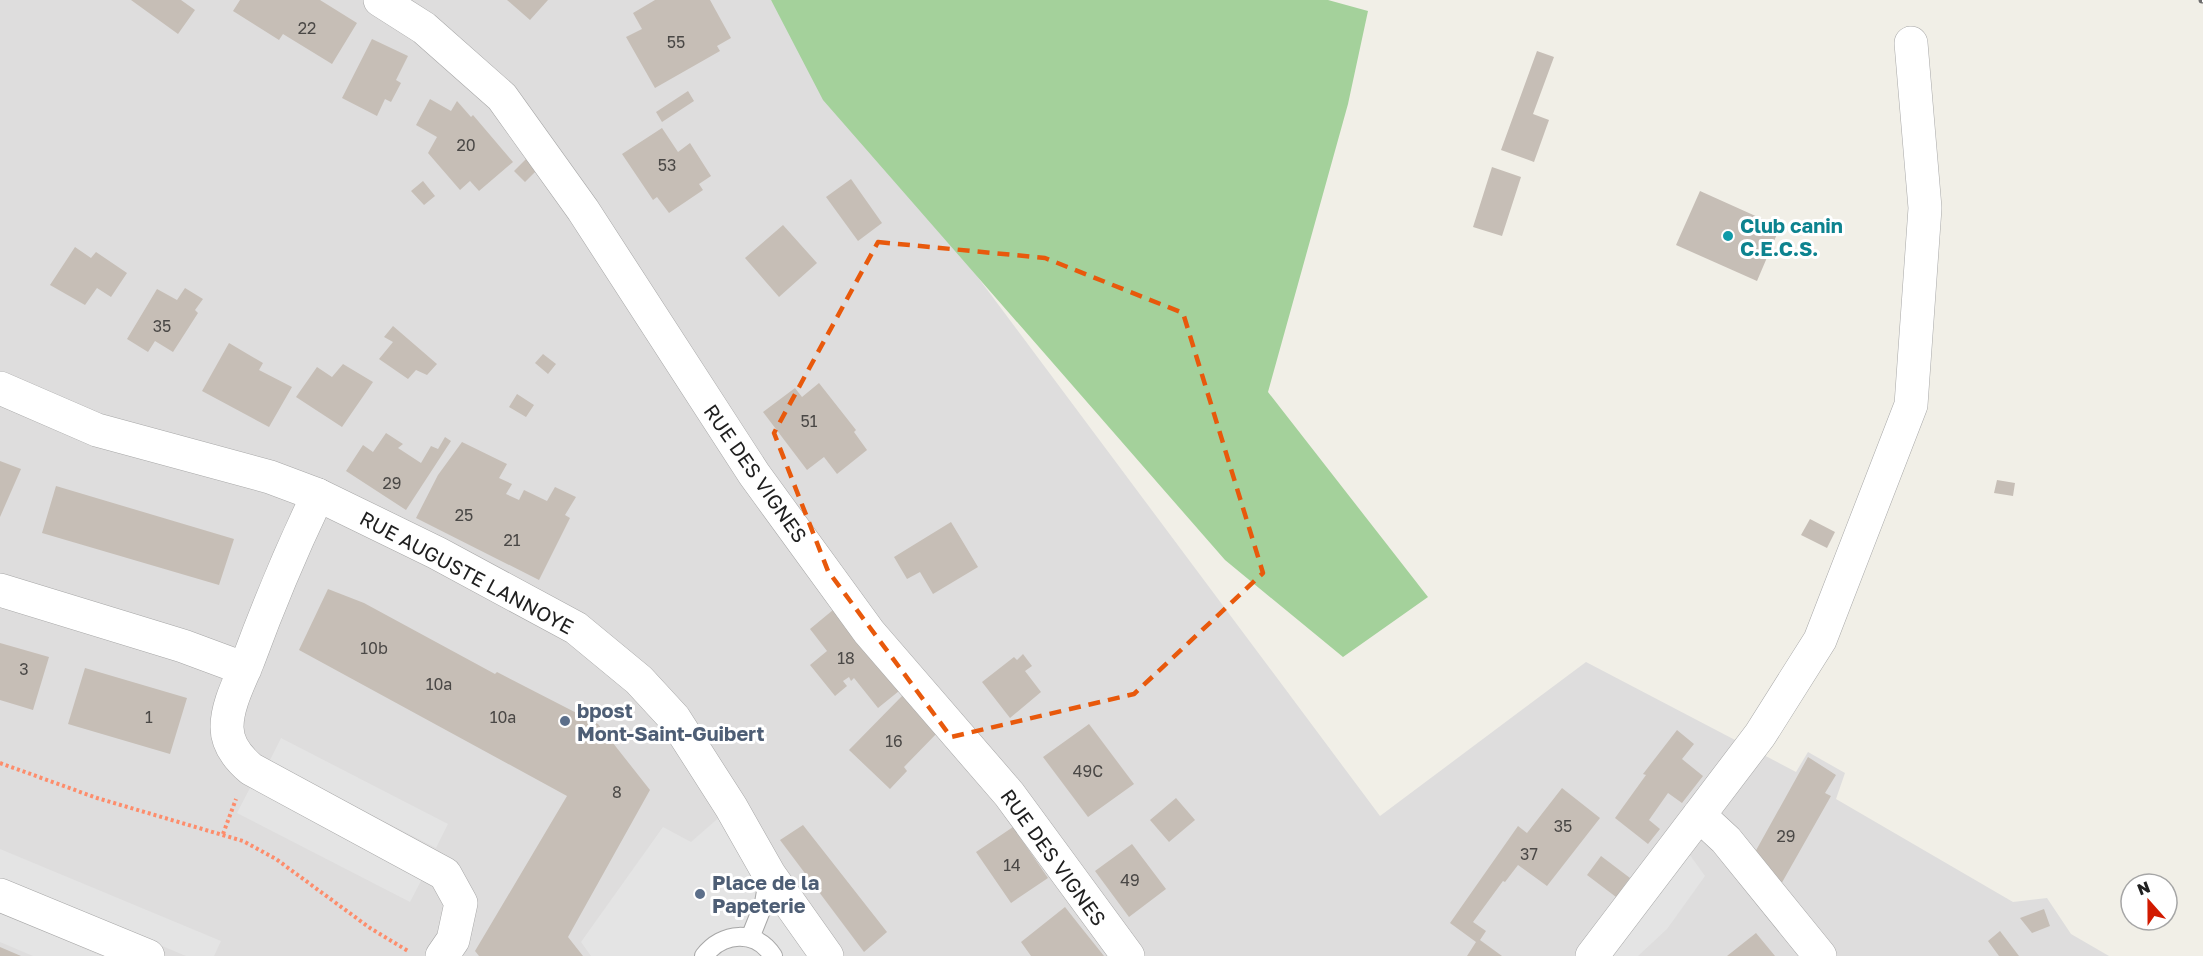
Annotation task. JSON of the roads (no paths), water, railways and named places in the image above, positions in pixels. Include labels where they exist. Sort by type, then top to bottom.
[{"type":"street","name":"RUE DES VIGNES","points":[[380,0],[424,28],[502,97],[583,210],[671,349],[768,492],[869,632],[1009,794],[1097,918],[1128,956]]},
{"type":"street","points":[[1592,956],[1760,735],[1820,640],[1911,405],[1926,208],[1911,43]]},
{"type":"street","name":"RUE AUGUSTE LANNOYE","points":[[0,388],[97,430],[270,477],[318,495],[542,608],[576,628],[639,680],[674,718],[704,763],[769,873],[827,956]]},
{"type":"street","points":[[318,495],[284,565],[227,723],[235,753],[251,769],[269,780],[440,869],[450,879],[461,903],[453,940],[442,956]]},
{"type":"street","points":[[0,590],[172,643],[245,669]]},
{"type":"street","points":[[1699,815],[1726,840],[1820,956]]},
{"type":"street","points":[[0,895],[148,956]]},
{"type":"lane","points":[[750,938],[764,903],[769,873]]},
{"type":"lane","points":[[704,956],[722,939],[732,936],[750,938],[767,948],[773,956]]},
{"type":"place","name":"Club canin C.E.C.S.","points":[[1728,236]]},
{"type":"place","name":"bpost Mont-Saint-Guibert","points":[[565,721]]},
{"type":"place","name":"Place de la Papeterie","points":[[700,894]]}]
